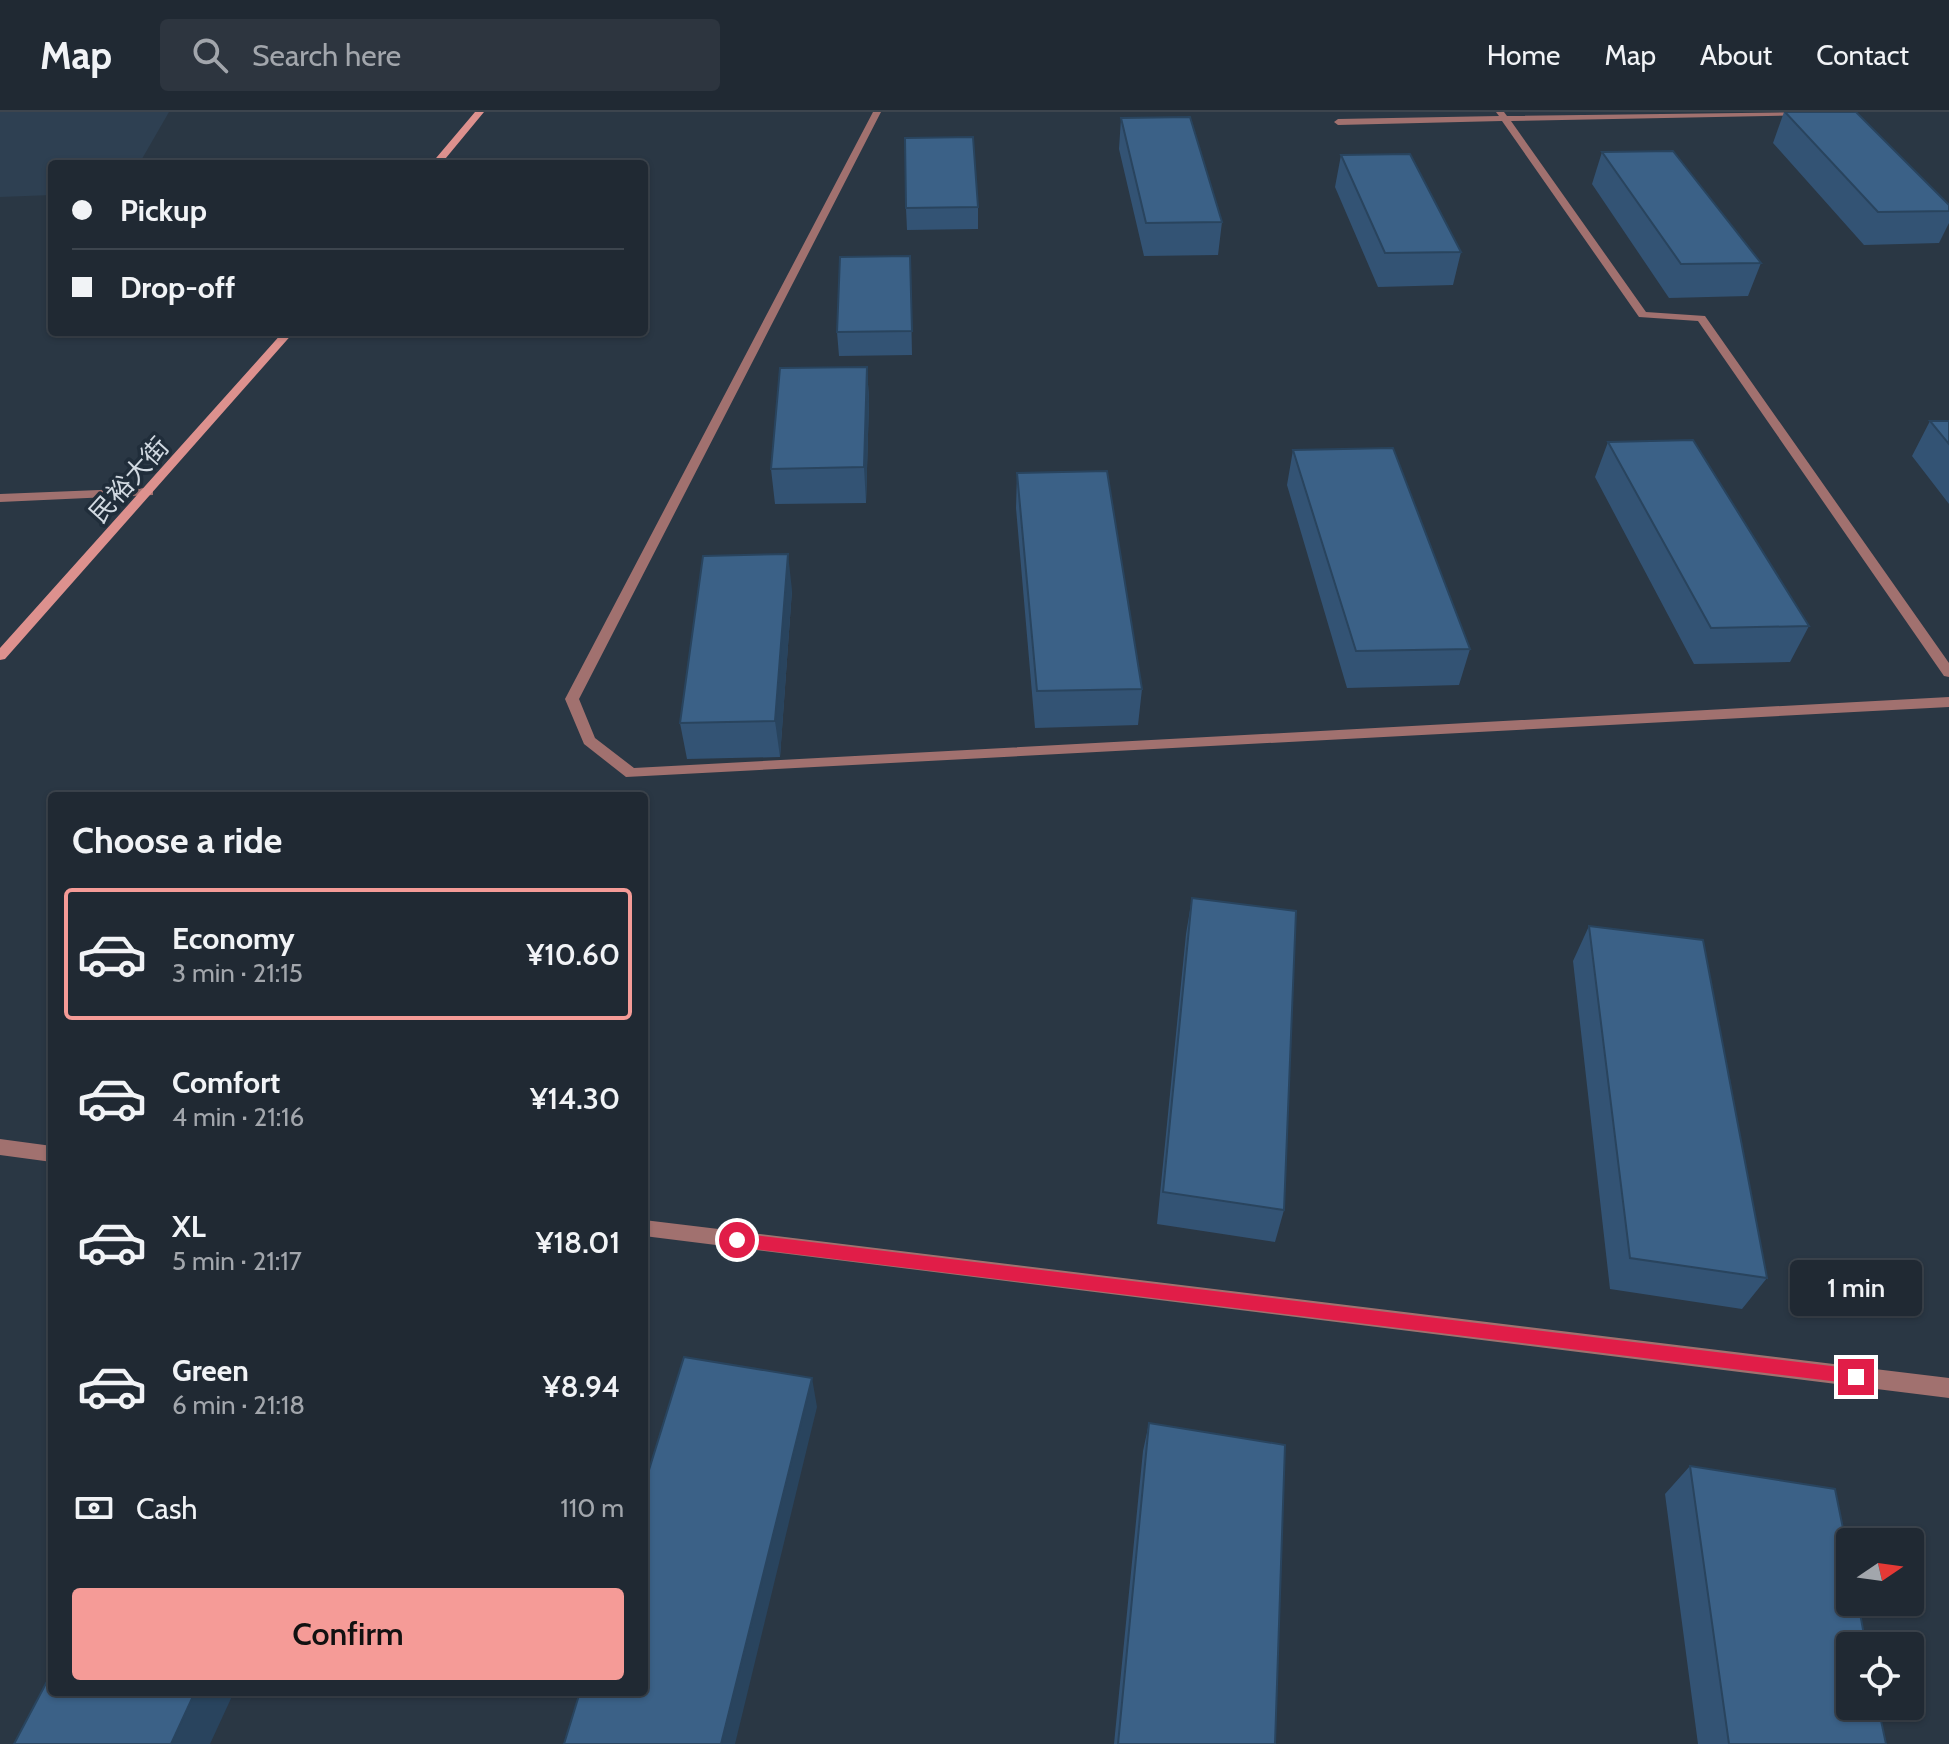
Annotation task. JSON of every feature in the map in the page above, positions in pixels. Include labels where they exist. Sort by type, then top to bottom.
[{"type":"main road","points":[[439,160],[480,112]]},
{"type":"main road","name":"民裕大街","points":[[0,656],[286,336]]},
{"type":"street","points":[[877,112],[572,699],[589,741],[631,773],[1949,702]]},
{"type":"street","points":[[1338,122],[1503,116],[1821,112]]},
{"type":"street","points":[[1503,116],[1643,315],[1701,318],[1949,673]]},
{"type":"street","points":[[0,498],[149,492]]},
{"type":"street","points":[[0,1147],[48,1153]]},
{"type":"street","points":[[648,1228],[1949,1388]]},
{"type":"shaded area","points":[[0,112],[169,112],[141,160],[48,160],[48,195],[0,197]]},
{"type":"building","points":[[1785,112],[1856,112],[1949,205],[1949,211],[1878,212]]},
{"type":"building","points":[[1190,117],[1222,222],[1146,223],[1121,118]]},
{"type":"building","points":[[973,137],[978,207],[906,208],[905,138]]},
{"type":"building","points":[[1673,151],[1761,263],[1681,264],[1602,152]]},
{"type":"building","points":[[1410,154],[1461,252],[1385,253],[1341,155]]},
{"type":"building","points":[[910,256],[912,331],[837,332],[840,257]]},
{"type":"building","points":[[867,367],[864,467],[771,469],[780,368]]},
{"type":"building","points":[[1930,421],[1949,421],[1949,444]]},
{"type":"building","points":[[1693,440],[1809,626],[1711,628],[1608,442]]},
{"type":"building","points":[[1393,448],[1470,649],[1356,651],[1293,450]]},
{"type":"building","points":[[1107,471],[1142,689],[1037,691],[1017,473]]},
{"type":"building","points":[[788,554],[775,721],[680,723],[703,556]]},
{"type":"building","points":[[1192,898],[1296,911],[1284,1210],[1163,1192]]},
{"type":"building","points":[[1589,926],[1703,940],[1767,1278],[1630,1258]]},
{"type":"building","points":[[684,1357],[812,1378],[721,1744],[564,1744],[579,1696],[648,1696],[648,1473]]},
{"type":"building","points":[[1149,1423],[1285,1445],[1275,1744],[1118,1744]]},
{"type":"building","points":[[1690,1466],[1835,1489],[1843,1528],[1836,1528],[1836,1616],[1861,1616],[1863,1632],[1836,1632],[1836,1720],[1881,1720],[1886,1744],[1729,1744]]},
{"type":"building","points":[[48,1680],[48,1696],[193,1696],[171,1744],[14,1744]]},
{"type":"route","points":[[737,1240],[1856,1377]]}]
